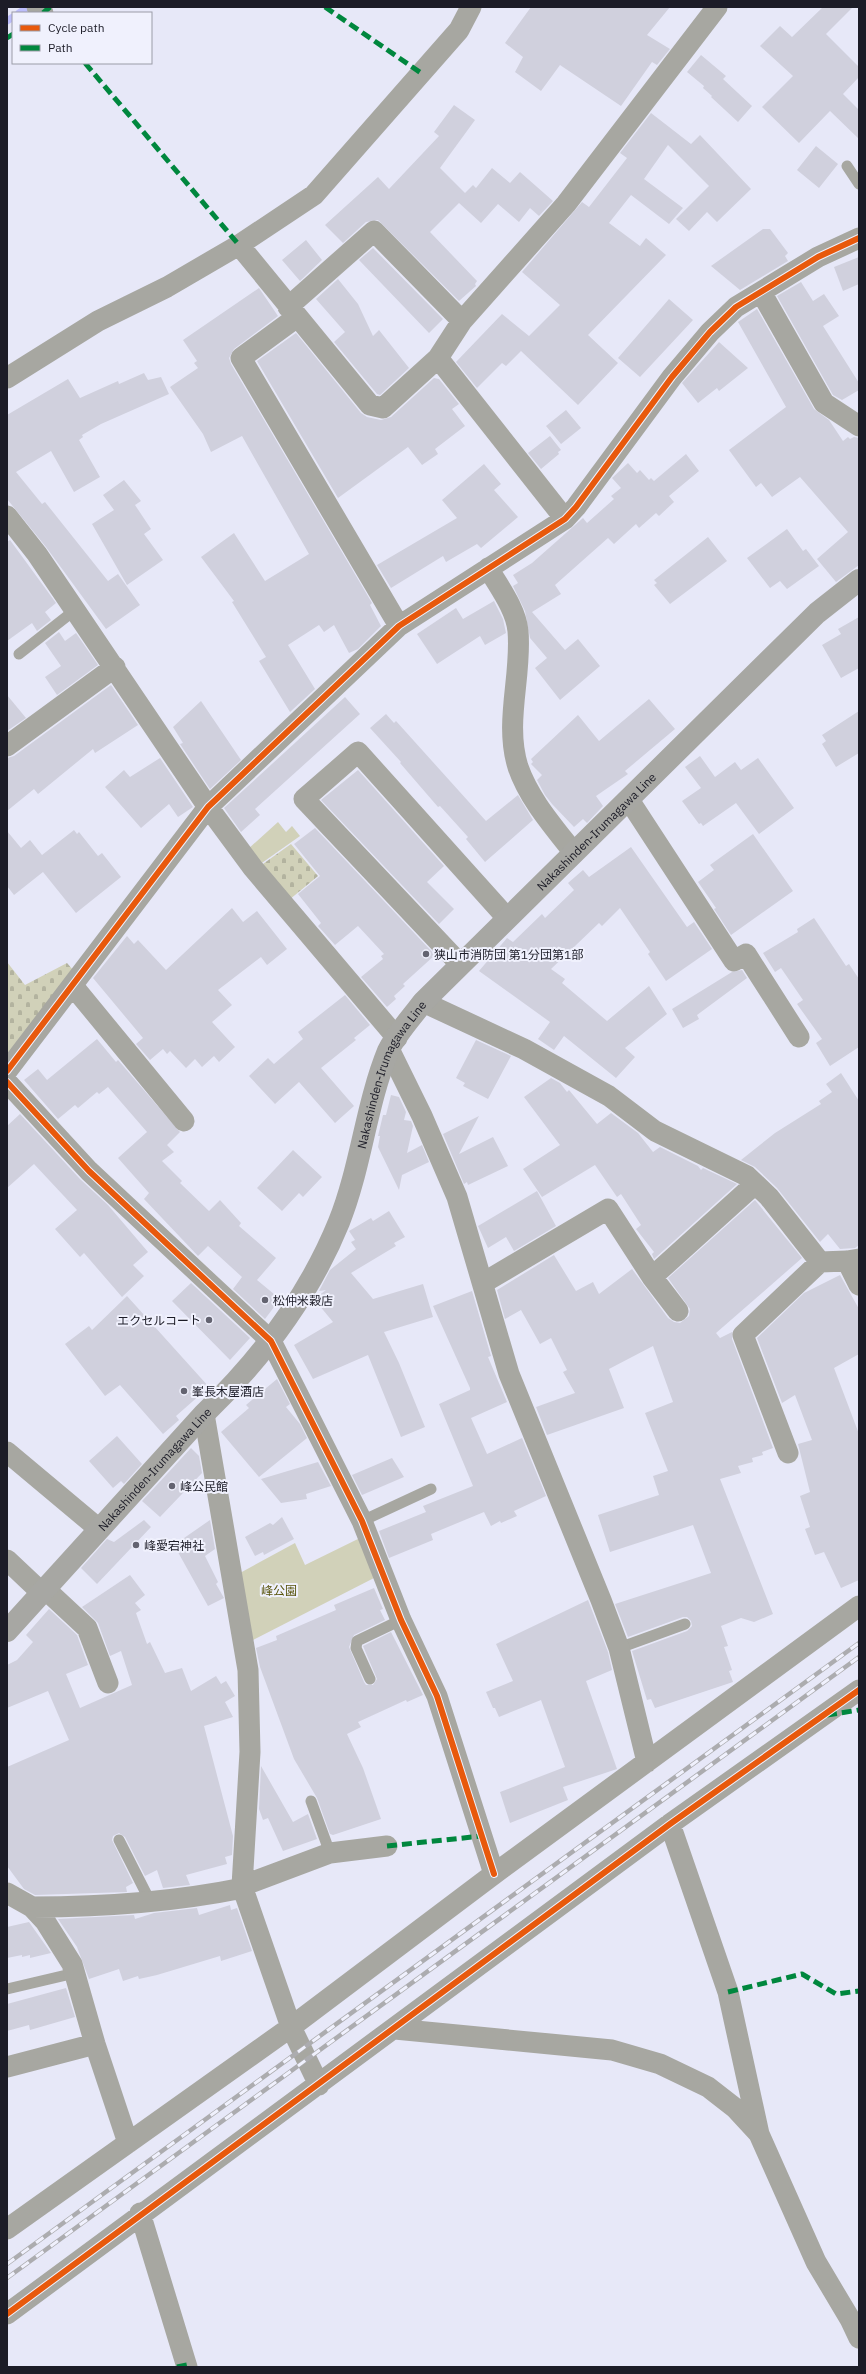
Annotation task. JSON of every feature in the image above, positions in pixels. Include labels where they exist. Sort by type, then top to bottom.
[{"type":"main road","name":"Nakashinden-Irumagawa Line","points":[[7,1631],[42,1590],[204,1414],[238,1381],[271,1341],[307,1284],[338,1222],[354,1179],[380,1076],[393,1044],[424,1002],[460,964],[629,800],[817,613],[859,580]]},
{"type":"street","points":[[7,378],[98,321],[167,287],[239,245],[314,195],[459,30],[472,7]]},
{"type":"street","points":[[239,245],[292,312],[370,405],[383,408],[438,358],[462,321],[566,204],[716,7]]},
{"type":"street","points":[[399,626],[241,358],[292,312],[374,231],[462,321]]},
{"type":"street","points":[[7,1071],[208,807],[399,626],[565,519],[576,507],[672,377],[710,332],[736,307],[818,257],[859,238]]},
{"type":"street","points":[[761,292],[824,403],[859,426]]},
{"type":"street","points":[[438,358],[565,519]]},
{"type":"street","points":[[7,516],[115,667],[208,807],[253,868],[393,1044],[457,1197],[509,1374],[619,1648],[647,1762]]},
{"type":"street","points":[[488,568],[514,614],[518,630],[518,663],[513,703],[513,731],[518,766],[533,798],[574,853]]},
{"type":"street","points":[[7,746],[115,667]]},
{"type":"street","points":[[460,964],[304,799],[358,752],[507,918]]},
{"type":"street","points":[[629,800],[734,961],[746,954],[799,1037]]},
{"type":"street","points":[[73,986],[184,1122]]},
{"type":"street","points":[[424,1002],[524,1049],[609,1096],[655,1131],[747,1176],[768,1197],[820,1262]]},
{"type":"street","points":[[7,1082],[89,1172],[271,1341],[362,1520],[401,1620],[437,1696],[494,1874]]},
{"type":"street","points":[[652,1277],[755,1184]]},
{"type":"street","points":[[483,1283],[608,1209],[652,1277],[678,1311]]},
{"type":"street","points":[[788,1453],[743,1335],[820,1262],[853,1260],[859,1285]]},
{"type":"street","points":[[204,1414],[248,1670],[250,1752],[243,1887],[292,2026],[319,2085]]},
{"type":"street","points":[[7,1452],[98,1529]]},
{"type":"street","points":[[7,1560],[87,1628],[108,1683]]},
{"type":"street","points":[[7,2229],[292,2026],[494,1874],[859,1606]]},
{"type":"street","points":[[7,2314],[140,2213],[319,2085],[670,1824],[859,1690]]},
{"type":"street","points":[[670,1824],[728,1992],[759,2134],[816,2262],[850,2319],[859,2338]]},
{"type":"street","points":[[32,1907],[196,1897],[243,1887],[330,1853],[387,1846]]},
{"type":"street","points":[[7,1893],[32,1907],[57,1940],[75,1973],[95,2044],[128,2143]]},
{"type":"street","points":[[395,2029],[619,2052],[660,2064],[708,2088],[735,2108],[759,2134]]},
{"type":"street","points":[[7,2067],[95,2044]]},
{"type":"street","points":[[140,2213],[188,2367]]},
{"type":"lane","points":[[847,166],[859,184]]},
{"type":"lane","points":[[19,654],[75,610]]},
{"type":"lane","points":[[362,1520],[430,1488]]},
{"type":"lane","points":[[370,1679],[356,1648],[357,1641],[401,1620]]},
{"type":"lane","points":[[619,1648],[685,1624]]},
{"type":"lane","points":[[311,1801],[330,1853]]},
{"type":"lane","points":[[118,1840],[150,1901]]},
{"type":"lane","points":[[7,1989],[75,1973]]},
{"type":"green space","points":[[278,822],[286,832],[292,826],[300,836],[259,865],[247,850]]},
{"type":"green space","points":[[291,844],[318,876],[289,900],[260,866]]},
{"type":"green space","points":[[7,962],[25,985],[67,963],[74,971],[7,1062]]},
{"type":"green space","name":"峰公園","points":[[360,1538],[374,1578],[253,1640],[240,1573],[295,1543],[305,1565]]},
{"type":"building","points":[[531,7],[670,7],[647,35],[670,49],[657,65],[652,62],[621,106],[560,65],[541,91],[515,72],[523,57],[505,43]]},
{"type":"building","points":[[823,7],[853,7],[826,34],[859,67],[859,77],[843,94],[859,110],[859,139],[830,111],[799,143],[762,107],[793,76],[760,46],[780,26],[792,37]]},
{"type":"building","points":[[701,55],[726,76],[723,79],[752,106],[738,122],[711,97],[712,96],[703,88],[704,86],[687,72]]},
{"type":"building","points":[[454,105],[475,120],[440,168],[465,193],[473,185],[476,188],[492,168],[510,183],[520,172],[553,201],[539,216],[530,208],[519,222],[498,204],[481,223],[459,203],[430,232],[477,281],[475,284],[476,286],[459,301],[378,220],[366,222],[343,243],[325,225],[378,177],[389,189],[439,136],[434,132]]},
{"type":"building","points":[[651,113],[691,144],[700,135],[751,189],[717,222],[707,212],[689,231],[676,219],[709,186],[668,145],[644,179],[683,208],[669,224],[631,195],[609,223],[640,246],[646,238],[666,255],[588,335],[618,363],[578,405],[521,351],[506,366],[502,363],[477,388],[456,362],[502,314],[529,336],[560,305],[522,272],[582,202],[589,207],[627,158],[620,153]]},
{"type":"building","points":[[816,146],[838,164],[819,188],[797,170]]},
{"type":"building","points":[[763,229],[770,229],[788,253],[785,256],[788,261],[740,290],[711,266]]},
{"type":"building","points":[[306,240],[322,260],[300,281],[282,260]]},
{"type":"building","points":[[373,248],[443,319],[429,333],[359,260]]},
{"type":"building","points":[[859,257],[859,284],[843,291],[834,267]]},
{"type":"building","points":[[338,279],[358,304],[373,336],[379,330],[409,368],[380,395],[377,394],[334,342],[345,332],[316,299]]},
{"type":"building","points":[[801,282],[813,301],[824,294],[839,316],[823,326],[859,383],[859,390],[842,400],[833,395],[777,296]]},
{"type":"building","points":[[259,288],[278,316],[234,349],[229,358],[231,364],[372,603],[370,605],[381,626],[358,649],[349,653],[334,625],[324,632],[319,625],[288,645],[315,689],[290,712],[259,661],[266,657],[232,602],[234,601],[201,557],[234,533],[265,581],[309,554],[242,436],[211,452],[203,434],[170,387],[198,368],[194,363],[197,361],[183,340]]},
{"type":"building","points":[[669,299],[693,320],[640,377],[618,358]]},
{"type":"building","points":[[757,309],[814,409],[829,420],[843,441],[848,437],[850,439],[854,437],[859,438],[859,565],[836,582],[817,559],[848,532],[800,477],[772,497],[761,483],[756,487],[729,450],[786,407],[738,322]]},
{"type":"building","points":[[296,333],[361,413],[367,417],[381,420],[391,417],[434,378],[439,379],[459,404],[452,409],[465,426],[435,449],[438,454],[422,465],[408,447],[338,498],[257,361]]},
{"type":"building","points":[[719,342],[748,368],[719,391],[717,388],[698,403],[682,383]]},
{"type":"building","points":[[144,373],[148,380],[161,377],[169,394],[101,424],[82,435],[83,437],[79,440],[100,477],[74,492],[51,451],[16,472],[42,504],[45,502],[108,581],[118,574],[140,605],[106,629],[46,547],[7,499],[7,415],[68,379],[80,398],[118,381],[119,384]]},
{"type":"building","points":[[566,410],[581,428],[561,444],[546,426]]},
{"type":"building","points":[[550,436],[561,450],[558,452],[559,454],[541,469],[528,453]]},
{"type":"building","points":[[686,454],[699,471],[669,496],[674,502],[659,516],[656,513],[639,528],[636,524],[614,544],[608,538],[555,585],[561,594],[532,612],[565,650],[578,639],[600,666],[560,700],[535,668],[547,658],[530,638],[525,611],[513,586],[518,583],[513,575],[532,563],[583,518],[587,523],[614,499],[611,496],[621,488],[612,478],[628,463],[637,473],[640,470],[649,480],[651,478],[654,481]]},
{"type":"building","points":[[484,464],[501,484],[494,490],[518,517],[481,548],[477,544],[446,562],[443,556],[391,588],[377,565],[457,518],[442,500]]},
{"type":"building","points":[[124,480],[141,501],[135,505],[151,529],[144,534],[163,560],[127,585],[92,524],[114,510],[103,495]]},
{"type":"building","points":[[787,529],[803,551],[806,549],[819,566],[787,589],[780,581],[770,588],[747,558]]},
{"type":"building","points":[[708,537],[727,561],[670,604],[654,585],[657,583],[654,580]]},
{"type":"building","points":[[10,540],[56,603],[45,612],[51,620],[37,631],[32,623],[7,641],[7,542]]},
{"type":"building","points":[[494,601],[503,619],[506,633],[485,645],[480,636],[437,664],[417,634],[456,608],[463,619]]},
{"type":"building","points":[[859,617],[859,668],[841,678],[822,645],[841,634],[838,629]]},
{"type":"building","points":[[59,632],[65,641],[76,633],[98,665],[57,695],[45,677],[61,666],[45,643]]},
{"type":"building","points":[[111,685],[138,725],[95,753],[93,749],[38,794],[34,789],[7,811],[7,758],[14,756]]},
{"type":"building","points":[[7,695],[26,718],[7,731]]},
{"type":"building","points":[[345,697],[360,714],[255,809],[260,815],[241,832],[224,808]]},
{"type":"building","points":[[649,699],[675,729],[625,771],[628,774],[596,796],[603,806],[587,823],[583,819],[574,827],[545,795],[537,780],[542,775],[531,764],[533,762],[531,759],[578,715],[599,741]]},
{"type":"building","points":[[201,701],[241,760],[210,789],[180,744],[183,743],[173,727]]},
{"type":"building","points":[[859,711],[859,753],[836,767],[822,744],[826,741],[822,735]]},
{"type":"building","points":[[386,714],[394,723],[396,721],[486,821],[518,795],[533,820],[485,862],[466,839],[468,837],[440,806],[438,807],[400,763],[401,762],[370,728]]},
{"type":"building","points":[[700,756],[715,777],[735,762],[741,770],[758,758],[794,808],[759,834],[736,803],[703,826],[701,823],[699,824],[682,801],[701,788],[685,767]]},
{"type":"building","points":[[160,758],[193,807],[178,817],[169,804],[141,828],[105,787],[124,770],[130,777]]},
{"type":"building","points":[[358,770],[444,866],[427,882],[454,909],[439,924],[321,800]]},
{"type":"building","points":[[315,828],[435,955],[403,984],[405,986],[394,996],[396,999],[387,1007],[361,977],[383,959],[381,956],[384,954],[358,926],[335,945],[318,926],[321,923],[298,894],[320,876],[294,844]]},
{"type":"building","points":[[74,830],[77,834],[79,832],[98,856],[102,853],[121,877],[76,913],[43,872],[14,895],[7,886],[7,831],[21,848],[30,840],[42,855]]},
{"type":"building","points":[[753,834],[793,891],[731,935],[714,909],[716,908],[698,882],[714,870],[710,865]]},
{"type":"building","points":[[631,847],[687,927],[694,922],[712,949],[666,981],[648,954],[650,952],[620,908],[602,926],[599,923],[551,969],[565,979],[562,983],[607,1021],[649,986],[667,1014],[625,1048],[635,1057],[616,1078],[564,1036],[554,1050],[538,1039],[550,1022],[479,971],[507,938],[513,942],[542,914],[545,918],[574,890],[568,883],[583,870],[589,877]]},
{"type":"building","points":[[232,908],[243,922],[257,911],[287,949],[267,965],[261,957],[218,990],[232,1005],[212,1022],[235,1047],[219,1062],[214,1056],[202,1067],[195,1059],[186,1068],[170,1051],[167,1054],[163,1049],[150,1060],[136,1044],[143,1038],[93,978],[127,936],[134,944],[138,940],[166,970]]},
{"type":"building","points":[[814,918],[846,966],[849,964],[859,979],[859,1047],[830,1066],[816,1043],[822,1039],[797,1004],[803,1000],[781,968],[775,972],[763,953],[798,932],[797,929]]},
{"type":"building","points":[[742,970],[747,978],[697,1015],[699,1019],[683,1028],[672,1009],[732,972]]},
{"type":"building","points":[[345,995],[370,1025],[354,1038],[356,1040],[321,1068],[354,1106],[335,1123],[299,1082],[275,1104],[249,1076],[268,1058],[274,1064],[303,1039],[298,1032]]},
{"type":"building","points":[[97,1039],[116,1062],[118,1060],[180,1132],[167,1145],[174,1152],[162,1161],[182,1181],[180,1183],[209,1211],[220,1200],[241,1223],[239,1226],[276,1258],[257,1280],[280,1299],[265,1319],[233,1289],[242,1277],[208,1246],[198,1256],[144,1199],[149,1193],[118,1158],[147,1132],[108,1087],[99,1094],[97,1092],[78,1108],[75,1105],[58,1119],[24,1080],[38,1069],[47,1080]]},
{"type":"building","points":[[476,1040],[511,1056],[488,1099],[463,1086],[465,1083],[456,1078]]},
{"type":"building","points":[[841,1073],[859,1101],[859,1245],[855,1248],[840,1249],[828,1234],[820,1242],[777,1188],[755,1167],[741,1160],[775,1133],[821,1104],[819,1101],[832,1092],[826,1084]]},
{"type":"building","points":[[551,1078],[560,1083],[567,1092],[569,1090],[597,1124],[611,1113],[638,1133],[653,1152],[660,1147],[698,1166],[701,1170],[703,1168],[737,1184],[654,1259],[652,1254],[654,1252],[636,1229],[641,1225],[621,1194],[617,1197],[595,1165],[542,1197],[523,1169],[560,1145],[524,1097]]},
{"type":"building","points":[[391,1095],[399,1097],[406,1112],[404,1120],[411,1121],[413,1126],[407,1153],[422,1145],[429,1162],[402,1175],[399,1190],[378,1147],[380,1136],[378,1136],[383,1115],[386,1115]]},
{"type":"building","points":[[20,1114],[80,1179],[108,1205],[148,1252],[133,1265],[144,1276],[122,1297],[84,1253],[80,1257],[55,1229],[77,1210],[34,1164],[7,1188],[7,1126]]},
{"type":"building","points":[[479,1116],[459,1154],[493,1137],[508,1166],[468,1185],[467,1182],[464,1184],[443,1134]]},
{"type":"building","points":[[293,1150],[322,1177],[303,1197],[299,1193],[282,1211],[257,1188]]},
{"type":"building","points":[[537,1191],[556,1226],[514,1251],[506,1237],[488,1248],[478,1226]]},
{"type":"building","points":[[755,1200],[802,1258],[716,1333],[720,1338],[732,1332],[732,1339],[773,1448],[762,1452],[763,1455],[752,1458],[753,1462],[738,1466],[741,1473],[720,1479],[773,1614],[754,1622],[741,1618],[721,1626],[728,1646],[724,1647],[732,1670],[729,1671],[733,1682],[655,1708],[651,1699],[647,1700],[632,1651],[687,1631],[692,1626],[691,1621],[687,1617],[683,1617],[628,1637],[615,1604],[711,1573],[693,1525],[610,1552],[598,1515],[659,1495],[653,1476],[668,1471],[645,1413],[673,1402],[653,1346],[609,1369],[624,1408],[547,1435],[536,1407],[575,1393],[563,1372],[567,1370],[551,1338],[540,1344],[521,1310],[505,1319],[497,1290],[554,1255],[576,1291],[593,1282],[599,1294],[632,1269],[668,1318],[674,1322],[680,1323],[689,1316],[690,1309],[668,1278]]},
{"type":"building","points":[[389,1211],[405,1237],[394,1243],[396,1246],[351,1273],[373,1299],[423,1284],[433,1317],[384,1332],[399,1363],[425,1427],[401,1437],[368,1355],[313,1379],[294,1345],[333,1322],[314,1299],[326,1290],[319,1291],[330,1270],[356,1249],[351,1242],[355,1240],[349,1231],[371,1218],[373,1221]]},
{"type":"building","points":[[840,1275],[859,1309],[859,1354],[834,1368],[859,1434],[859,1580],[841,1588],[824,1552],[815,1555],[805,1529],[810,1527],[800,1496],[810,1492],[798,1444],[812,1440],[795,1395],[782,1403],[757,1338],[804,1293]]},
{"type":"building","name":"エクセルコート","points":[[191,1283],[250,1338],[230,1360],[172,1301]]},
{"type":"building","points":[[472,1291],[491,1356],[488,1357],[507,1402],[471,1418],[487,1454],[522,1438],[546,1496],[514,1511],[517,1516],[501,1523],[500,1521],[491,1526],[484,1512],[431,1534],[433,1540],[389,1558],[379,1531],[426,1512],[423,1506],[473,1486],[439,1404],[470,1390],[470,1388],[433,1306]]},
{"type":"building","points":[[127,1296],[209,1387],[176,1416],[179,1420],[163,1434],[120,1385],[105,1396],[65,1344],[89,1326],[92,1330]]},
{"type":"building","points":[[277,1379],[290,1404],[286,1407],[300,1424],[307,1438],[259,1477],[221,1432],[249,1408],[246,1405]]},
{"type":"building","points":[[117,1436],[142,1464],[124,1484],[121,1481],[113,1488],[89,1461]]},
{"type":"building","name":"峰公民館","points":[[191,1448],[199,1456],[202,1473],[160,1517],[142,1501]]},
{"type":"building","points":[[392,1458],[404,1477],[362,1495],[352,1475]]},
{"type":"building","points":[[318,1462],[331,1486],[306,1494],[307,1499],[281,1503],[261,1479]]},
{"type":"building","points":[[282,1517],[294,1539],[264,1555],[263,1552],[255,1556],[245,1537],[270,1523],[273,1525]]},
{"type":"building","points":[[144,1520],[151,1527],[97,1584],[81,1568],[107,1539],[114,1542]]},
{"type":"building","points":[[210,1520],[215,1549],[205,1556],[218,1582],[216,1584],[224,1598],[208,1606],[174,1545]]},
{"type":"building","points":[[130,1575],[145,1595],[135,1603],[141,1610],[136,1613],[147,1644],[150,1642],[165,1673],[182,1668],[191,1691],[216,1676],[221,1684],[226,1681],[235,1696],[225,1702],[233,1717],[204,1726],[233,1836],[232,1855],[225,1857],[227,1864],[186,1875],[190,1885],[163,1888],[157,1870],[145,1876],[125,1837],[119,1833],[113,1836],[112,1840],[133,1883],[126,1887],[127,1892],[35,1895],[24,1889],[7,1866],[7,1767],[69,1740],[48,1691],[7,1708],[7,1665],[17,1660],[33,1642],[26,1635],[49,1609],[77,1635],[88,1665],[66,1674],[80,1708],[132,1685],[121,1651],[110,1656],[98,1623],[82,1607]]},
{"type":"building","points":[[374,1588],[383,1609],[380,1610],[385,1620],[354,1635],[349,1647],[364,1682],[366,1685],[373,1685],[377,1679],[363,1646],[391,1632],[423,1695],[407,1702],[406,1700],[358,1722],[361,1727],[347,1734],[363,1768],[381,1819],[333,1835],[330,1834],[317,1798],[294,1759],[260,1667],[256,1648],[277,1640],[276,1636],[336,1610],[334,1605]]},
{"type":"building","points":[[588,1600],[608,1652],[612,1670],[586,1681],[617,1769],[563,1787],[568,1800],[510,1823],[500,1792],[565,1767],[541,1700],[499,1717],[495,1708],[493,1708],[486,1692],[513,1681],[496,1644]]},
{"type":"building","points":[[261,1766],[293,1822],[308,1814],[317,1839],[283,1851],[268,1818],[263,1820],[259,1809]]},
{"type":"building","points":[[230,1905],[231,1910],[237,1908],[252,1951],[221,1961],[220,1956],[157,1975],[139,1979],[138,1976],[123,1981],[119,1969],[89,1979],[77,1947],[58,1919],[134,1915],[135,1919],[154,1913],[197,1908],[199,1915]]},
{"type":"building","points":[[29,1922],[51,1953],[30,1958],[30,1955],[22,1957],[22,1955],[7,1958],[7,1927]]},
{"type":"building","points":[[66,1988],[75,2017],[30,2030],[29,2025],[7,2031],[7,2004]]},
{"type":"waterway","points":[[20,12],[28,7]]},
{"type":"waterway","points":[[7,21],[12,18]]},
{"type":"railway","points":[[7,2264],[859,1643]]},
{"type":"railway","points":[[7,2278],[859,1657]]},
{"type":"marked path","points":[[44,12],[50,7]]},
{"type":"marked path","points":[[325,7],[421,73]]},
{"type":"marked path","points":[[7,38],[12,35]]},
{"type":"marked path","points":[[86,64],[239,245]]},
{"type":"marked path","points":[[827,1715],[859,1710]]},
{"type":"marked path","points":[[387,1846],[482,1836]]},
{"type":"marked path","points":[[728,1992],[802,1974],[836,1994],[859,1991]]},
{"type":"marked path","points":[[177,2367],[187,2365]]},
{"type":"cycle path","points":[[7,1071],[208,807],[399,626],[565,519],[576,507],[672,377],[710,332],[736,307],[818,257],[859,238]]},
{"type":"cycle path","points":[[7,1082],[89,1171],[271,1341],[362,1521],[401,1620],[437,1696],[494,1874]]},
{"type":"cycle path","points":[[7,2314],[670,1824],[859,1690]]},
{"type":"place","name":"狭山市消防団 第1分団第1部","points":[[426,954]]},
{"type":"place","name":"松仲米穀店","points":[[265,1300]]},
{"type":"place","name":"エクセルコート","points":[[209,1320]]},
{"type":"place","name":"峯長木屋酒店","points":[[184,1391]]},
{"type":"place","name":"峰公民館","points":[[172,1486]]},
{"type":"place","name":"峰愛宕神社","points":[[136,1545]]}]
